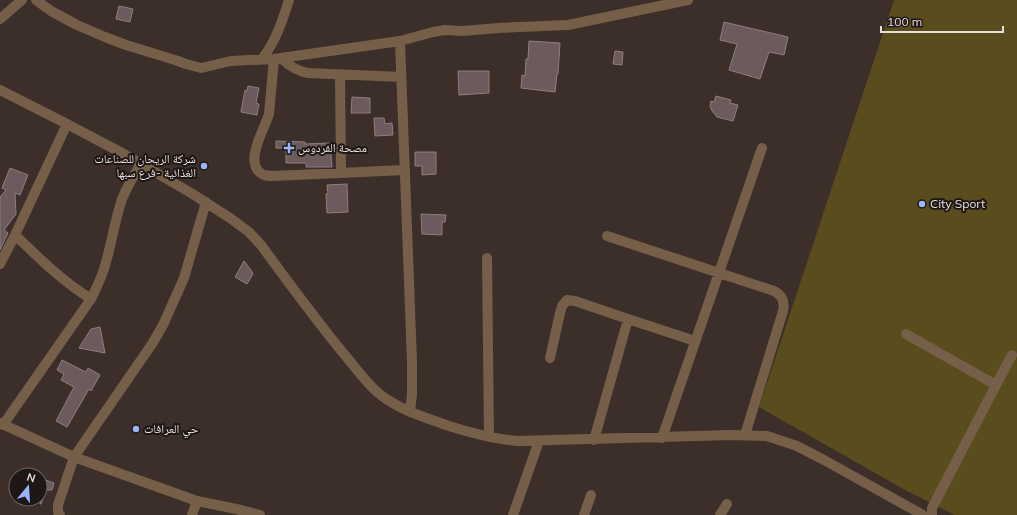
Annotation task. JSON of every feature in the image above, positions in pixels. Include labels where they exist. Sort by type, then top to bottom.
[{"type":"street","points":[[0,19],[22,0]]},
{"type":"street","points":[[36,0],[51,11],[77,25],[105,37],[201,68],[231,61],[278,59],[400,41],[445,30],[462,31],[506,27],[568,26],[688,0]]},
{"type":"street","points":[[262,60],[275,41],[289,0]]},
{"type":"street","points":[[400,41],[412,362],[412,394],[410,412]]},
{"type":"street","points":[[278,59],[302,72],[401,77]]},
{"type":"street","points":[[278,59],[269,114],[254,155],[254,164],[261,174],[266,176],[274,176],[405,170]]},
{"type":"street","points":[[340,75],[341,173]]},
{"type":"street","points":[[0,90],[141,164],[206,202],[249,232],[334,341],[367,381],[384,398],[410,412],[446,425],[489,437],[503,440],[538,441],[745,435],[767,436],[797,446],[922,515],[932,512],[996,385],[1015,353]]},
{"type":"street","points":[[0,264],[67,124]]},
{"type":"street","points":[[662,438],[762,148]]},
{"type":"street","points":[[141,164],[122,198],[106,262],[101,278],[91,299],[2,424],[74,457],[197,501],[260,515]]},
{"type":"street","points":[[60,515],[58,512],[58,506],[74,457],[152,344],[163,325],[184,278],[206,202]]},
{"type":"street","points":[[15,235],[64,280],[91,299]]},
{"type":"street","points":[[607,236],[774,291],[780,295],[783,302],[783,311],[745,435]]},
{"type":"street","points":[[488,258],[489,437]]},
{"type":"street","points":[[550,358],[562,306],[567,300],[576,301],[695,341]]},
{"type":"street","points":[[594,440],[628,319]]},
{"type":"street","points":[[906,334],[996,385]]},
{"type":"street","points":[[513,515],[538,441]]},
{"type":"street","points":[[584,515],[591,495]]},
{"type":"street","points":[[192,515],[197,501]]},
{"type":"street","points":[[720,515],[727,504]]},
{"type":"street","points":[[902,504],[905,515]]},
{"type":"shaded area","name":"City Sport","points":[[894,0],[1017,0],[1017,515],[955,515],[905,490],[759,407]]},
{"type":"building","points":[[119,6],[133,9],[130,22],[116,19]]},
{"type":"building","points":[[724,22],[788,37],[784,55],[769,52],[760,79],[729,70],[737,44],[720,40]]},
{"type":"building","points":[[529,41],[560,43],[555,92],[521,88],[522,75],[525,76],[526,59],[528,59]]},
{"type":"building","points":[[615,51],[623,52],[622,65],[613,64]]},
{"type":"building","points":[[458,71],[489,71],[489,93],[459,95]]},
{"type":"building","points":[[248,86],[259,88],[256,103],[259,104],[257,115],[241,112],[245,90],[247,91]]},
{"type":"building","points":[[716,96],[731,100],[730,103],[738,105],[733,121],[717,117],[712,111],[710,106],[711,101],[714,102]]},
{"type":"building","points":[[352,97],[370,98],[370,113],[351,113]]},
{"type":"building","points":[[374,118],[384,118],[385,124],[392,123],[393,135],[375,136]]},
{"type":"building","points":[[276,141],[305,142],[305,144],[330,143],[332,167],[306,167],[306,163],[286,163],[286,148],[276,148]]},
{"type":"building","points":[[415,152],[436,152],[436,174],[422,175],[422,166],[415,166]]},
{"type":"building","points":[[10,168],[28,175],[20,195],[15,193],[16,214],[4,230],[8,233],[0,250],[0,197],[6,190],[2,188]]},
{"type":"building","points":[[347,184],[348,212],[327,213],[327,185]]},
{"type":"building","points":[[421,214],[446,215],[445,222],[442,222],[442,235],[422,234]]},
{"type":"building","points":[[244,261],[253,274],[247,284],[235,277]]},
{"type":"building","points":[[100,327],[105,353],[79,348],[91,329]]},
{"type":"building","points":[[62,360],[86,372],[88,368],[100,375],[91,391],[89,389],[67,427],[56,421],[74,387],[61,380],[64,374],[57,370]]},
{"type":"building","points":[[48,481],[54,483],[52,490],[48,490]]},
{"type":"place","name":"مصحة الفردوس","points":[[289,148]]},
{"type":"place","name":"شركة الريحان للصناعات الغذائية -فرع سبها","points":[[204,166]]},
{"type":"place","name":"City Sport","points":[[922,204]]},
{"type":"place","name":"حي العرافات","points":[[136,429]]}]
